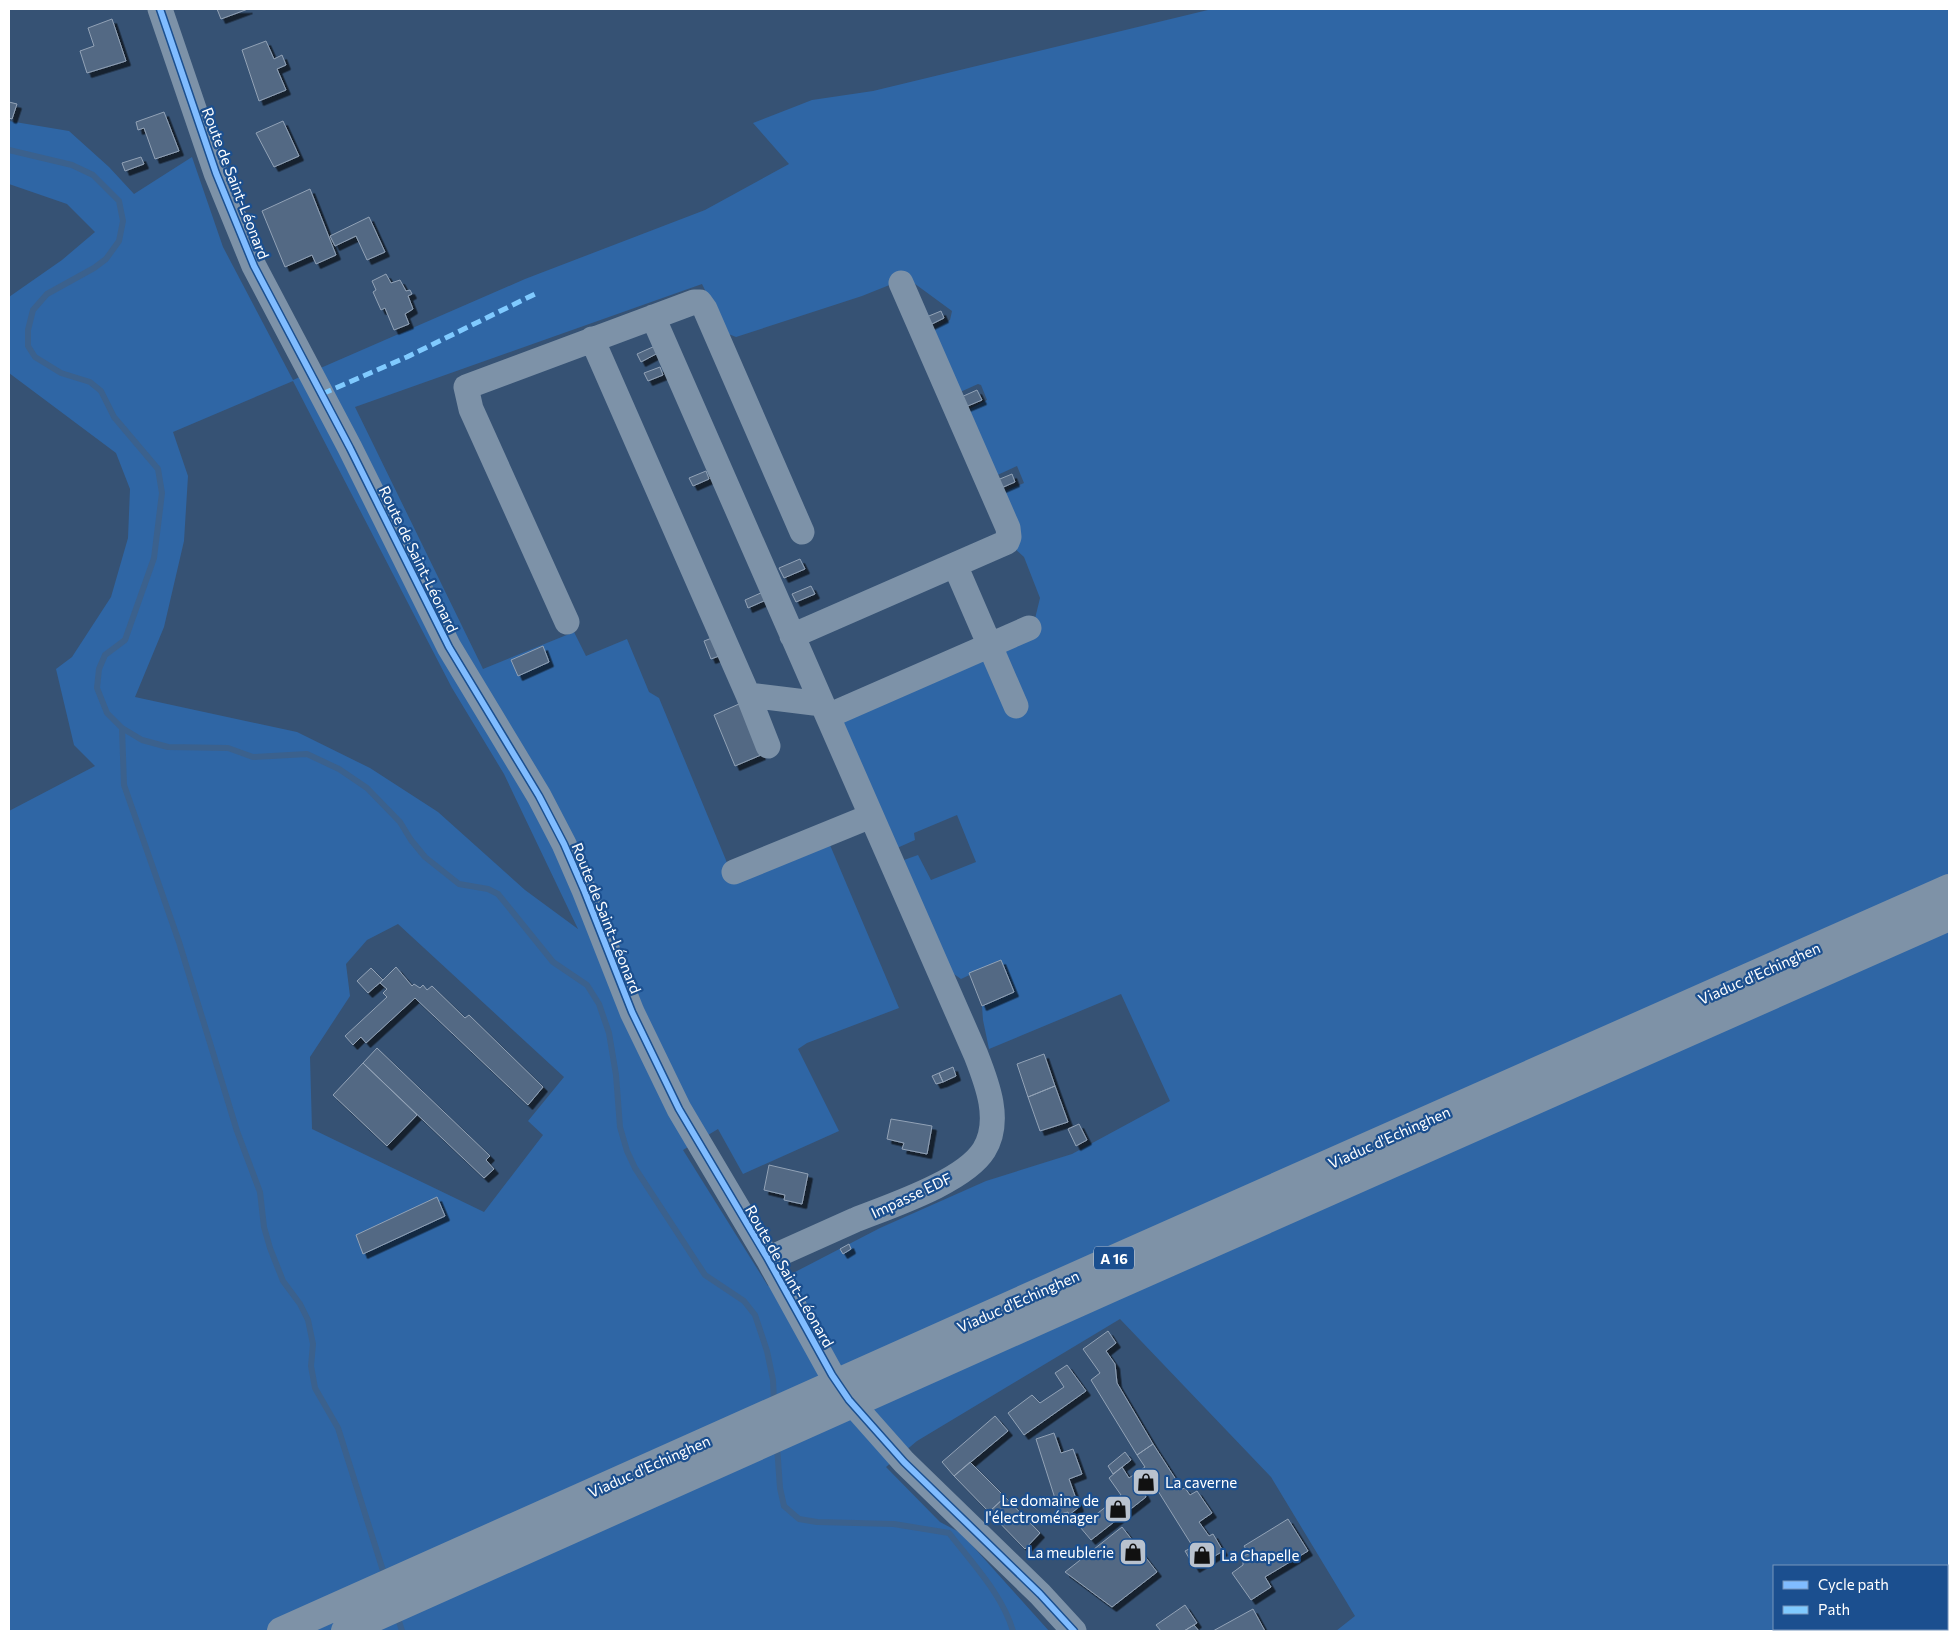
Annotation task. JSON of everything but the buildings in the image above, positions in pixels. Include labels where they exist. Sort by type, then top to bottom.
[{"type":"highway","name":"Viaduc d'Echinghen","points":[[281,1631],[1949,888]]},
{"type":"highway","name":"Viaduc d'Echinghen","points":[[345,1631],[1949,917]]},
{"type":"street","name":"Route de Saint-Léonard","points":[[160,9],[219,182],[254,266],[350,448],[449,647],[539,796],[564,844],[632,1012],[661,1076],[712,1167],[768,1259],[816,1346],[850,1400],[904,1462],[1026,1580],[1074,1631]]},
{"type":"street","points":[[792,636],[1007,542],[1009,537],[1008,528],[901,283]]},
{"type":"street","points":[[567,622],[471,409],[466,387],[592,338],[694,302],[700,302],[802,532]]},
{"type":"street","name":"Impasse EDF","points":[[653,317],[976,1055],[988,1088],[992,1110],[990,1131],[984,1150],[964,1170],[929,1190],[768,1259]]},
{"type":"street","points":[[592,338],[748,695],[768,746]]},
{"type":"street","points":[[955,565],[1016,706]]},
{"type":"street","points":[[748,695],[825,710],[989,646],[1029,628]]},
{"type":"street","points":[[734,872],[871,816]]},
{"type":"shaded area","points":[[1212,9],[1949,9],[1949,1631],[1336,1631],[1355,1616],[1271,1477],[1120,1319],[917,1441],[886,1467],[940,1522],[961,1533],[1049,1631],[9,1631],[9,811],[95,766],[74,745],[56,669],[72,657],[111,597],[128,538],[130,489],[116,453],[9,373],[9,297],[62,260],[95,232],[67,204],[9,184],[9,121],[69,131],[109,167],[134,194],[192,157],[223,247],[293,380],[525,279],[705,210],[789,164],[753,123],[812,100],[873,91]],"holes":[[[907,278],[952,311],[950,320],[931,331],[958,393],[978,384],[981,385],[987,400],[962,413],[991,478],[1017,466],[1024,483],[998,494],[1012,546],[1024,557],[1040,598],[1032,631],[842,722],[897,848],[915,840],[914,833],[957,815],[976,862],[931,880],[918,855],[904,860],[951,972],[961,979],[1001,960],[1014,992],[982,1006],[989,1049],[1121,994],[1170,1101],[1072,1154],[986,1181],[880,1228],[768,1286],[683,1150],[718,1129],[743,1174],[839,1131],[798,1049],[807,1043],[899,1008],[827,838],[728,865],[659,698],[649,692],[627,639],[586,656],[574,632],[483,669],[355,407],[702,284],[726,333],[736,337],[862,296]],[[293,381],[452,688],[504,774],[578,929],[525,890],[438,812],[370,768],[297,732],[135,697],[164,627],[184,541],[188,476],[173,432]],[[398,924],[564,1077],[528,1121],[543,1135],[484,1212],[312,1129],[310,1057],[350,996],[346,964],[367,940]]]},
{"type":"waterway","points":[[9,150],[72,165],[93,175],[119,201],[123,221],[119,241],[106,259],[94,268],[47,294],[33,310],[28,330],[28,346],[35,357],[61,373],[90,382],[101,391],[114,417],[158,469],[162,493],[154,558],[125,640],[105,655],[99,669],[97,688],[107,713],[122,728],[142,740],[168,747],[228,748],[253,757],[307,754],[339,769],[367,788],[400,822],[411,840],[425,857],[459,884],[488,889],[498,894],[553,962],[587,985],[599,1004],[609,1033],[616,1075],[620,1127],[627,1151],[635,1168],[705,1275],[744,1301],[755,1315],[767,1351],[773,1380],[774,1403]]},
{"type":"waterway","points":[[122,728],[124,785],[179,942],[237,1131],[260,1192],[264,1227],[270,1248],[283,1281],[300,1304],[308,1320],[313,1344],[311,1366],[315,1388],[338,1428],[385,1577]]},
{"type":"waterway","points":[[777,1446],[780,1488],[784,1506],[799,1519],[817,1522],[894,1524],[949,1533],[1002,1604],[1013,1631]]},
{"type":"waterway","points":[[397,1615],[402,1631]]},
{"type":"marked path","points":[[322,394],[407,357],[535,294]]},
{"type":"cycle path","points":[[160,9],[216,173],[254,266],[350,448],[449,647],[539,796],[564,844],[632,1012],[679,1109],[768,1259],[832,1375],[849,1400],[904,1462],[1040,1594],[1074,1631]]},
{"type":"place","name":"La caverne","points":[[1146,1482]]},
{"type":"place","name":"Le domaine de l'électroménager","points":[[1118,1509]]},
{"type":"place","name":"La meublerie","points":[[1133,1552]]},
{"type":"place","name":"La Chapelle","points":[[1202,1555]]}]
